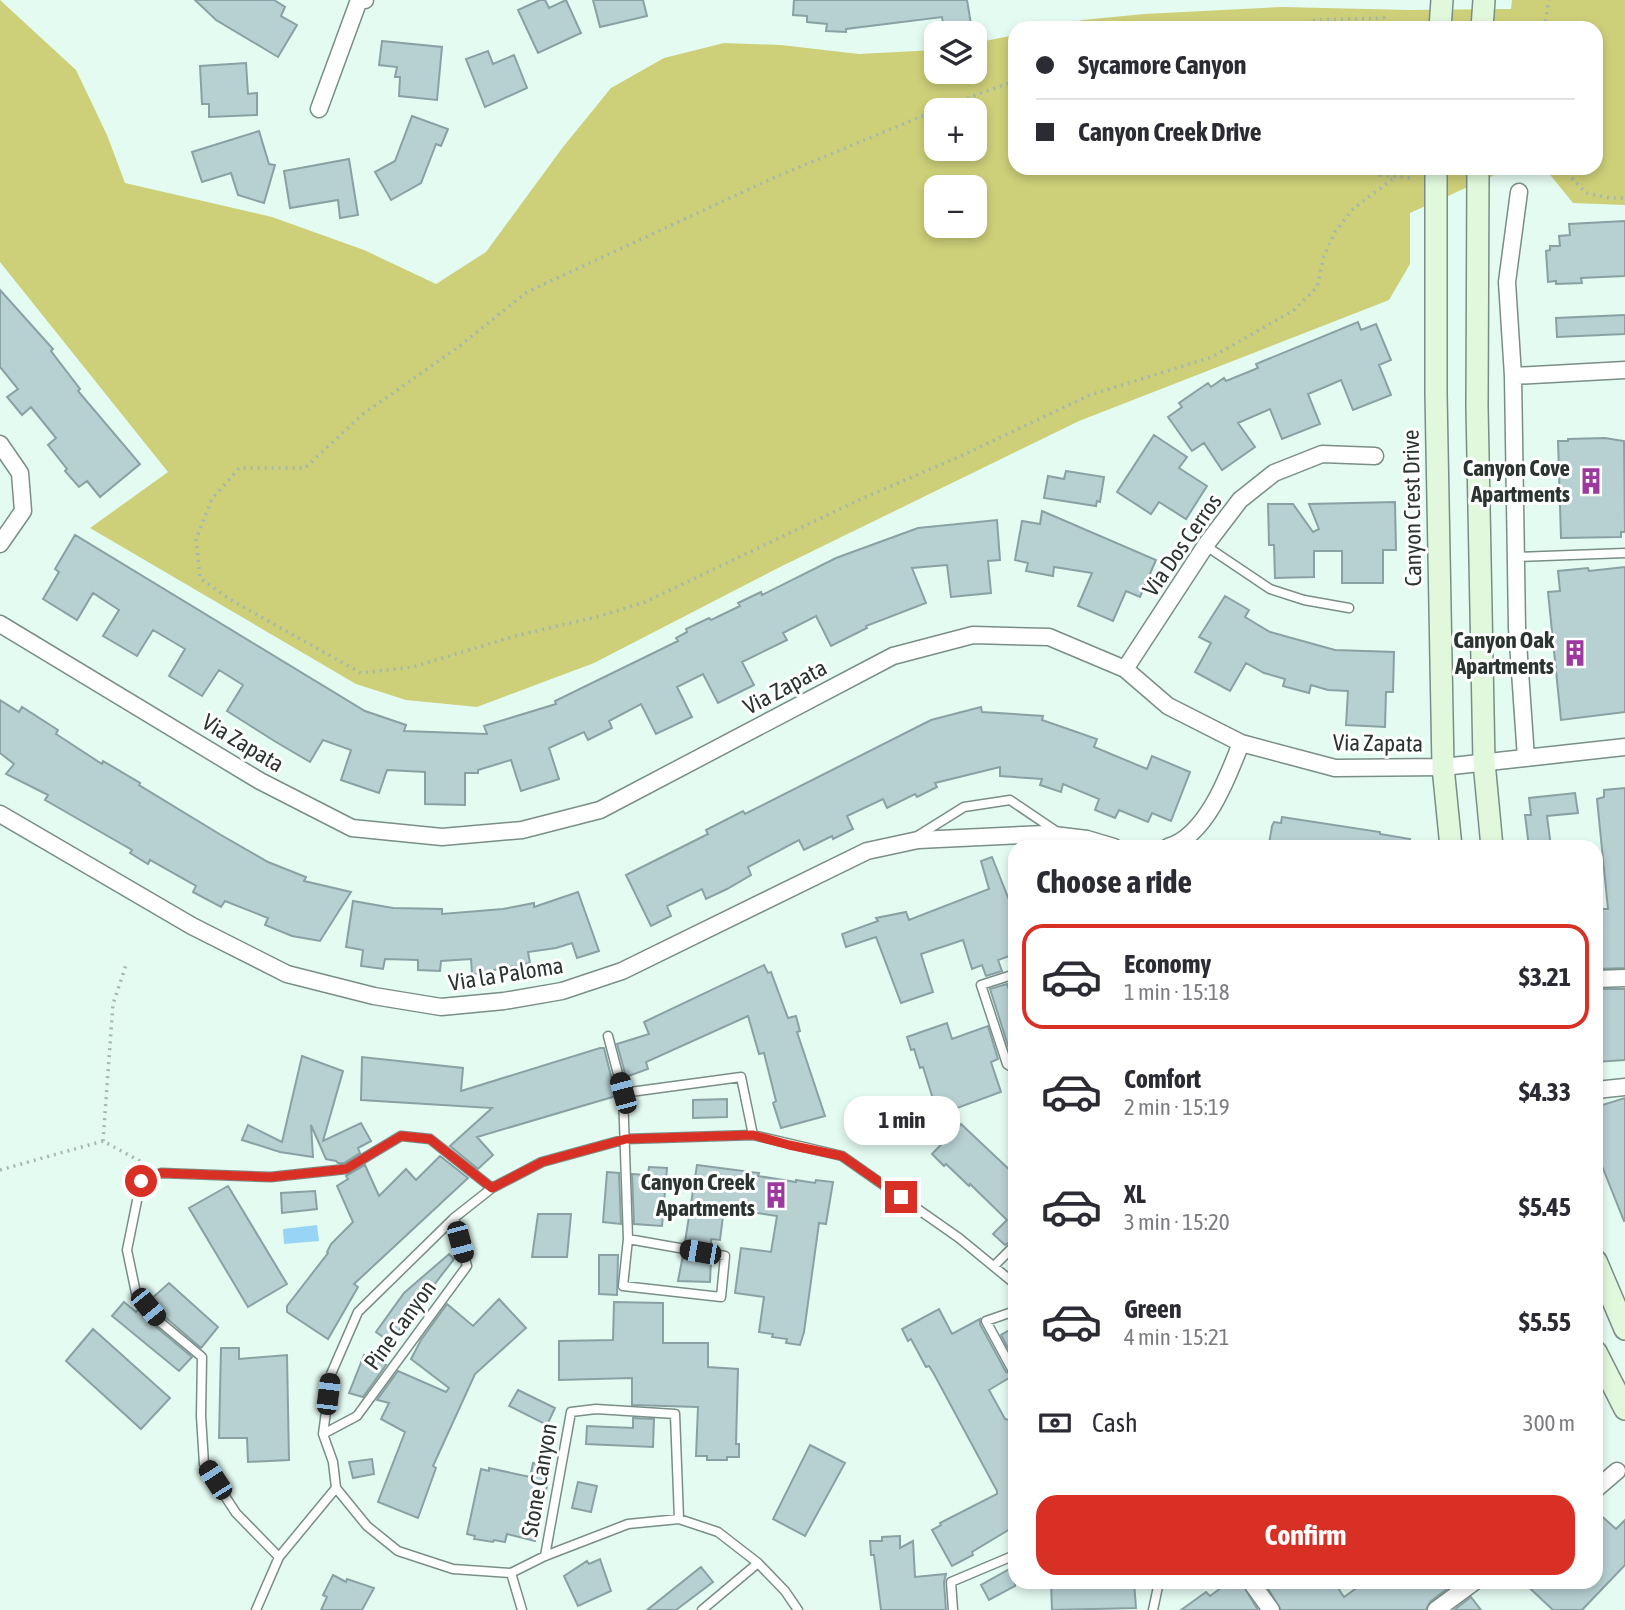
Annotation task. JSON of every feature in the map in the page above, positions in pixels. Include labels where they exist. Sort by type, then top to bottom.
[{"type":"main road","points":[[1440,21],[1442,0]]},
{"type":"main road","points":[[1482,21],[1484,0]]},
{"type":"main road","name":"Canyon Crest Drive","points":[[1436,175],[1436,394],[1443,766],[1450,840]]},
{"type":"main road","points":[[1478,175],[1477,406],[1484,762],[1491,840]]},
{"type":"main road","points":[[1603,1277],[1625,1329]]},
{"type":"main road","points":[[1603,1366],[1625,1409]]},
{"type":"street","points":[[319,109],[359,0],[365,0]]},
{"type":"street","points":[[1519,192],[1507,282],[1513,376],[1517,628],[1526,758]]},
{"type":"street","points":[[1513,376],[1625,370]]},
{"type":"street","points":[[0,444],[20,473],[23,511],[0,544]]},
{"type":"street","name":"Via Dos Cerros","points":[[1125,670],[1206,546],[1240,500],[1274,474],[1322,454],[1376,456]]},
{"type":"street","name":"Via Zapata","points":[[0,624],[261,781],[352,828],[442,837],[522,830],[600,810],[893,656],[973,635],[1049,636],[1125,670],[1168,706],[1241,743],[1335,768],[1443,766],[1625,747]]},
{"type":"street","points":[[1182,840],[1206,818],[1228,776],[1241,743]]},
{"type":"street","name":"Via la Paloma","points":[[0,814],[192,926],[287,974],[374,996],[441,1007],[504,1001],[562,991],[622,971],[867,851],[918,840],[1045,834],[1090,840]]},
{"type":"street","points":[[1603,979],[1625,978]]},
{"type":"street","points":[[1603,1089],[1625,1087]]},
{"type":"street","points":[[1603,1483],[1616,1471]]},
{"type":"street","points":[[1256,1589],[1270,1610]]},
{"type":"street","points":[[1436,1610],[1464,1589]]},
{"type":"lane","points":[[1206,546],[1270,589],[1304,600],[1349,608]]},
{"type":"lane","points":[[1515,557],[1625,553]]},
{"type":"lane","points":[[906,842],[964,807],[1010,800],[1065,837]]},
{"type":"lane","points":[[1008,976],[981,985],[1008,1065]]},
{"type":"lane","points":[[608,1036],[623,1093],[626,1139],[628,1239],[623,1286],[722,1297],[724,1256],[628,1239]]},
{"type":"lane","points":[[623,1093],[741,1077],[753,1135]]},
{"type":"lane","points":[[798,1610],[785,1591],[758,1563],[718,1532],[679,1519],[628,1524],[545,1556],[511,1573],[453,1569],[398,1551],[367,1526],[336,1488],[333,1462],[323,1434],[331,1374],[358,1312],[454,1218],[492,1188],[542,1162],[626,1139],[753,1135],[842,1156],[959,1238],[1008,1278]]},
{"type":"lane","points":[[279,1558],[236,1513],[204,1464],[201,1416],[202,1357],[160,1322],[136,1293],[127,1250],[141,1181],[161,1173],[271,1177],[346,1169],[401,1136],[430,1139],[492,1188]]},
{"type":"lane","name":"Pine Canyon","points":[[323,1434],[357,1416],[467,1266],[454,1218]]},
{"type":"lane","points":[[994,1266],[1008,1252]]},
{"type":"lane","points":[[1008,1313],[986,1321],[1008,1362]]},
{"type":"lane","name":"Stone Canyon","points":[[545,1556],[571,1412],[596,1409],[675,1413],[679,1519]]},
{"type":"lane","points":[[256,1610],[279,1558],[336,1488]]},
{"type":"lane","points":[[953,1610],[951,1583],[1008,1558]]},
{"type":"lane","points":[[702,1610],[758,1563]]},
{"type":"lane","points":[[511,1573],[522,1610]]},
{"type":"lane","points":[[1153,1610],[1158,1589]]},
{"type":"path","points":[[1545,21],[1549,0]]},
{"type":"path","points":[[1312,21],[1384,18],[1385,21]]},
{"type":"path","points":[[1008,84],[773,177],[527,292],[457,348],[363,414],[305,468],[239,468],[212,499],[197,539],[200,578],[231,600],[360,673],[413,667],[515,636],[600,616],[645,602],[861,499],[963,455],[1090,395],[1212,357],[1236,344],[1294,310],[1317,287],[1324,256],[1335,232],[1353,209],[1395,177]]},
{"type":"path","points":[[1380,175],[1410,178]]},
{"type":"path","points":[[1569,175],[1586,193],[1625,198]]},
{"type":"path","points":[[103,1141],[113,1004],[127,962]]},
{"type":"path","points":[[0,1170],[103,1141],[161,1173]]},
{"type":"green space","points":[[0,0],[76,70],[107,135],[125,183],[272,217],[364,250],[436,284],[486,252],[563,147],[611,88],[664,58],[724,43],[781,45],[859,54],[924,51],[924,84],[987,84],[987,41],[1008,36],[1008,175],[1494,175],[1410,213],[1410,264],[1389,300],[1079,421],[782,566],[594,663],[477,707],[406,700],[356,684],[90,528],[168,472],[0,262]]},
{"type":"green space","points":[[1512,0],[1625,0],[1625,205],[1573,203],[1550,175],[1603,175],[1603,21],[1078,21],[1144,14],[1282,7],[1511,9]]},
{"type":"water","points":[[317,1225],[319,1241],[284,1244],[283,1229]]},
{"type":"building","points":[[195,0],[274,0],[285,7],[281,16],[297,25],[278,57],[216,20]]},
{"type":"building","points":[[545,0],[549,8],[566,0],[581,33],[538,53],[518,10]]},
{"type":"building","points":[[593,0],[643,0],[647,16],[600,27]]},
{"type":"building","points":[[794,0],[967,0],[970,21],[943,21],[942,17],[846,29],[846,32],[826,31],[827,24],[807,22],[807,16],[793,15]]},
{"type":"building","points":[[382,41],[442,47],[437,100],[399,96],[400,77],[395,77],[397,67],[379,65]]},
{"type":"building","points":[[488,51],[493,64],[514,55],[527,88],[485,107],[466,59]]},
{"type":"building","points":[[246,63],[248,94],[257,93],[257,115],[209,117],[209,104],[202,104],[200,66]]},
{"type":"building","points":[[412,116],[448,129],[441,146],[436,144],[421,183],[391,200],[375,172],[395,161]]},
{"type":"building","points":[[259,131],[269,164],[275,165],[264,203],[238,195],[231,173],[202,182],[192,152]]},
{"type":"building","points":[[349,159],[358,215],[340,218],[338,200],[290,208],[284,171]]},
{"type":"building","points":[[1625,221],[1625,276],[1581,278],[1582,283],[1548,282],[1546,251],[1550,250],[1550,246],[1560,246],[1559,236],[1570,235],[1569,224]]},
{"type":"building","points":[[0,290],[53,349],[51,351],[80,389],[78,391],[140,464],[100,497],[87,481],[79,487],[65,471],[67,469],[48,445],[56,438],[31,407],[22,415],[7,397],[18,389],[0,367]]},
{"type":"building","points":[[1625,315],[1625,334],[1557,337],[1556,318]]},
{"type":"building","points":[[1358,322],[1361,330],[1376,324],[1391,360],[1379,365],[1391,395],[1353,410],[1341,380],[1308,394],[1320,424],[1282,439],[1270,409],[1238,423],[1255,447],[1222,470],[1204,443],[1192,451],[1168,417],[1182,407],[1179,403],[1208,383],[1211,387],[1224,378],[1226,381],[1258,368],[1256,364]]},
{"type":"building","points":[[1154,435],[1187,457],[1179,468],[1207,486],[1186,519],[1159,502],[1151,514],[1117,492]]},
{"type":"building","name":"Canyon Cove Apartments","points":[[1605,438],[1624,441],[1625,532],[1621,532],[1621,537],[1561,538],[1558,441]]},
{"type":"building","points":[[1066,471],[1104,477],[1100,502],[1097,501],[1096,506],[1044,498],[1048,476],[1064,479]]},
{"type":"building","points":[[1395,502],[1396,550],[1383,550],[1383,583],[1342,583],[1342,551],[1314,551],[1314,577],[1275,578],[1274,545],[1269,545],[1268,504],[1293,504],[1313,532],[1319,529],[1309,504]]},
{"type":"building","points":[[1042,511],[1156,560],[1140,597],[1126,591],[1113,621],[1078,606],[1092,573],[1054,567],[1053,576],[1026,571],[1028,563],[1015,560],[1022,521],[1040,524]]},
{"type":"building","points":[[997,520],[1000,560],[988,561],[991,593],[951,597],[947,565],[912,568],[926,603],[866,626],[867,628],[831,646],[816,616],[783,633],[787,640],[742,662],[754,685],[718,703],[703,674],[677,687],[692,717],[656,734],[641,704],[609,721],[612,728],[588,740],[584,732],[549,748],[559,779],[521,791],[511,760],[478,770],[478,773],[465,773],[465,805],[425,804],[425,772],[387,770],[379,793],[341,780],[351,750],[323,740],[310,762],[276,742],[227,711],[243,685],[219,670],[202,696],[169,676],[185,649],[153,630],[137,656],[103,636],[119,610],[93,593],[77,620],[43,599],[59,572],[55,569],[75,535],[365,711],[406,725],[404,731],[487,734],[484,726],[556,704],[555,701],[678,641],[676,638],[687,632],[686,629],[709,618],[711,620],[740,606],[738,603],[761,592],[762,595],[836,558],[918,528]]},
{"type":"building","points":[[1625,567],[1625,712],[1561,720],[1548,592],[1560,591],[1558,571]]},
{"type":"building","points":[[1225,596],[1249,610],[1245,617],[1270,632],[1335,650],[1394,652],[1393,692],[1386,692],[1385,727],[1346,725],[1348,691],[1328,690],[1311,685],[1309,693],[1283,686],[1285,679],[1264,673],[1246,663],[1230,691],[1195,672],[1211,643],[1199,637]]},
{"type":"building","points":[[0,700],[19,712],[22,707],[58,730],[56,734],[102,764],[103,761],[268,862],[306,877],[304,881],[351,892],[320,941],[292,936],[265,925],[268,918],[225,901],[221,907],[193,892],[196,886],[150,860],[148,864],[130,853],[132,850],[45,800],[48,795],[6,774],[14,764],[0,753]]},
{"type":"building","points":[[981,707],[982,712],[1043,716],[1042,720],[1097,739],[1094,747],[1147,769],[1152,756],[1190,772],[1171,821],[1152,813],[1148,822],[1119,810],[1115,818],[1095,810],[1099,799],[1063,784],[1061,792],[1040,785],[1042,779],[1000,776],[1000,767],[935,783],[937,787],[887,808],[883,799],[847,816],[853,829],[804,850],[799,840],[748,867],[751,875],[727,889],[706,899],[702,889],[667,906],[671,916],[651,926],[626,875],[708,834],[706,830],[743,811],[745,814],[931,720]]},
{"type":"building","points":[[1625,788],[1625,968],[1603,969],[1603,909],[1608,909],[1597,799],[1604,797],[1604,790]]},
{"type":"building","points":[[1575,793],[1578,813],[1547,816],[1550,840],[1528,840],[1525,815],[1531,815],[1529,798]]},
{"type":"building","points":[[1282,817],[1380,832],[1410,840],[1270,840],[1274,822],[1281,823]]},
{"type":"building","points":[[992,857],[1008,897],[1008,956],[998,960],[1002,971],[986,976],[982,965],[972,969],[963,940],[921,954],[933,992],[901,1003],[876,937],[846,947],[842,934],[878,921],[876,918],[906,912],[909,920],[989,889],[981,861]]},
{"type":"building","points":[[578,892],[599,951],[577,958],[572,943],[528,952],[530,963],[494,970],[494,973],[472,974],[471,959],[441,961],[440,971],[418,970],[418,960],[385,959],[383,969],[361,966],[363,950],[346,947],[353,901],[393,908],[442,909],[442,914],[503,909],[534,903],[534,907]]},
{"type":"building","points":[[764,965],[768,973],[771,972],[788,1018],[796,1016],[800,1031],[797,1032],[825,1116],[781,1128],[773,1103],[776,1101],[764,1053],[759,1054],[748,1016],[646,1062],[648,1069],[626,1077],[617,1044],[649,1034],[644,1022]]},
{"type":"building","points":[[1007,984],[1008,987],[1008,1046],[990,989]]},
{"type":"building","points":[[1603,989],[1625,989],[1625,1060],[1603,1062]]},
{"type":"building","points":[[947,1023],[952,1039],[988,1026],[998,1059],[991,1062],[1001,1092],[938,1115],[923,1067],[920,1068],[907,1037]]},
{"type":"building","points":[[604,1048],[616,1096],[477,1137],[493,1155],[478,1169],[450,1146],[492,1108],[361,1100],[362,1057],[463,1068],[461,1091]]},
{"type":"building","points":[[302,1056],[343,1071],[323,1141],[361,1123],[371,1141],[358,1148],[360,1153],[344,1163],[326,1159],[311,1125],[313,1157],[280,1152],[242,1140],[248,1125],[282,1142]]},
{"type":"building","points":[[1625,1098],[1625,1221],[1603,1168],[1603,1105]]},
{"type":"building","name":"Canyon Creek Apartments","points":[[727,1099],[727,1117],[693,1118],[693,1100]]},
{"type":"building","points":[[961,1124],[1008,1168],[1008,1243],[1005,1245],[993,1234],[1007,1220],[970,1184],[969,1186],[932,1154]]},
{"type":"building","points":[[440,1156],[468,1178],[354,1284],[358,1287],[328,1339],[287,1312],[287,1306],[328,1253],[331,1244],[353,1222],[337,1186],[348,1179],[346,1176],[365,1165],[379,1196],[406,1169],[416,1180]]},
{"type":"building","points":[[697,1165],[759,1173],[758,1176],[796,1182],[833,1182],[826,1224],[819,1223],[800,1345],[786,1343],[787,1339],[772,1337],[773,1334],[759,1332],[764,1297],[735,1293],[741,1248],[771,1252],[777,1216],[724,1208],[720,1240],[711,1239],[711,1247],[685,1242]]},
{"type":"building","name":"Canyon Creek Apartments","points":[[649,1167],[667,1168],[662,1226],[634,1224],[632,1174],[648,1175]]},
{"type":"building","name":"Canyon Creek Apartments","points":[[607,1172],[619,1173],[621,1224],[603,1222]]},
{"type":"building","points":[[228,1186],[287,1284],[248,1307],[189,1208]]},
{"type":"building","points":[[315,1191],[317,1209],[282,1213],[281,1193]]},
{"type":"building","points":[[538,1214],[571,1214],[567,1257],[532,1257]]},
{"type":"building","points":[[449,1254],[454,1259],[390,1342],[376,1332],[404,1293]]},
{"type":"building","name":"Canyon Creek Apartments","points":[[599,1255],[618,1255],[617,1295],[599,1294]]},
{"type":"building","points":[[683,1255],[711,1260],[710,1282],[678,1281]]},
{"type":"building","points":[[169,1283],[218,1327],[201,1348],[150,1300]]},
{"type":"building","points":[[499,1299],[526,1328],[475,1374],[433,1466],[436,1468],[418,1518],[378,1502],[405,1432],[381,1419],[389,1403],[377,1400],[398,1371],[446,1392],[449,1388],[411,1359],[421,1340],[447,1304],[473,1326]]},
{"type":"building","points":[[124,1302],[136,1312],[140,1308],[156,1327],[192,1357],[179,1371],[112,1316]]},
{"type":"building","points":[[614,1302],[663,1303],[663,1343],[708,1343],[708,1367],[738,1369],[736,1444],[739,1444],[739,1457],[707,1460],[707,1456],[696,1456],[698,1407],[632,1405],[632,1378],[559,1380],[559,1341],[613,1340]]},
{"type":"building","points":[[939,1309],[952,1334],[980,1319],[980,1324],[1008,1373],[1008,1379],[989,1390],[1005,1419],[1008,1420],[1008,1530],[952,1566],[932,1530],[941,1525],[940,1523],[997,1494],[997,1491],[934,1374],[929,1366],[926,1367],[911,1339],[908,1341],[902,1329]]},
{"type":"building","points":[[93,1329],[170,1398],[141,1429],[66,1361]]},
{"type":"building","points":[[1008,1331],[1008,1348],[1001,1335]]},
{"type":"building","points":[[221,1348],[239,1348],[239,1359],[287,1355],[289,1460],[248,1462],[247,1438],[219,1438]]},
{"type":"building","points":[[364,1355],[386,1365],[363,1397],[349,1393]]},
{"type":"building","points":[[518,1390],[555,1408],[547,1425],[509,1406]]},
{"type":"building","points":[[633,1418],[654,1419],[653,1447],[586,1444],[587,1426],[633,1428]]},
{"type":"building","points":[[810,1445],[845,1463],[805,1536],[773,1519]]},
{"type":"building","points":[[372,1459],[374,1474],[353,1478],[349,1462]]},
{"type":"building","points":[[533,1463],[551,1468],[535,1541],[507,1534],[505,1542],[493,1542],[474,1539],[475,1536],[467,1534],[481,1469],[489,1471],[489,1468],[530,1477]]},
{"type":"building","points":[[578,1482],[597,1486],[591,1512],[572,1508]]},
{"type":"building","points":[[1603,1517],[1616,1529],[1625,1520],[1625,1565],[1603,1588]]},
{"type":"building","points":[[900,1536],[900,1548],[913,1541],[915,1577],[946,1574],[946,1610],[881,1610],[870,1541]]},
{"type":"building","points":[[600,1559],[611,1591],[578,1606],[564,1576],[587,1561],[589,1564]]},
{"type":"building","points":[[701,1567],[713,1582],[676,1610],[647,1610]]},
{"type":"building","points":[[1008,1570],[1009,1589],[989,1600],[981,1585]]},
{"type":"building","points":[[333,1575],[346,1582],[347,1579],[374,1588],[362,1610],[321,1610],[327,1597],[323,1595]]},
{"type":"building","points":[[1051,1589],[1135,1589],[1136,1608],[1052,1610]]},
{"type":"building","points":[[1220,1589],[1245,1589],[1258,1610],[1181,1610],[1206,1592],[1210,1596]]},
{"type":"building","points":[[1268,1589],[1339,1589],[1344,1597],[1355,1589],[1447,1589],[1430,1602],[1426,1610],[1281,1610]]},
{"type":"building","points":[[1530,1589],[1602,1589],[1582,1610],[1553,1610]]},
{"type":"building","points":[[1471,1597],[1481,1610],[1454,1610]]},
{"type":"place","name":"Canyon Cove Apartments","points":[[1591,481]]},
{"type":"place","name":"Canyon Oak Apartments","points":[[1575,653]]},
{"type":"place","name":"Canyon Creek Apartments","points":[[776,1195]]},
{"type":"route","points":[[141,1181],[161,1173],[271,1177],[346,1169],[401,1136],[430,1139],[492,1188],[542,1162],[626,1139],[753,1135],[842,1156],[901,1197]]}]
